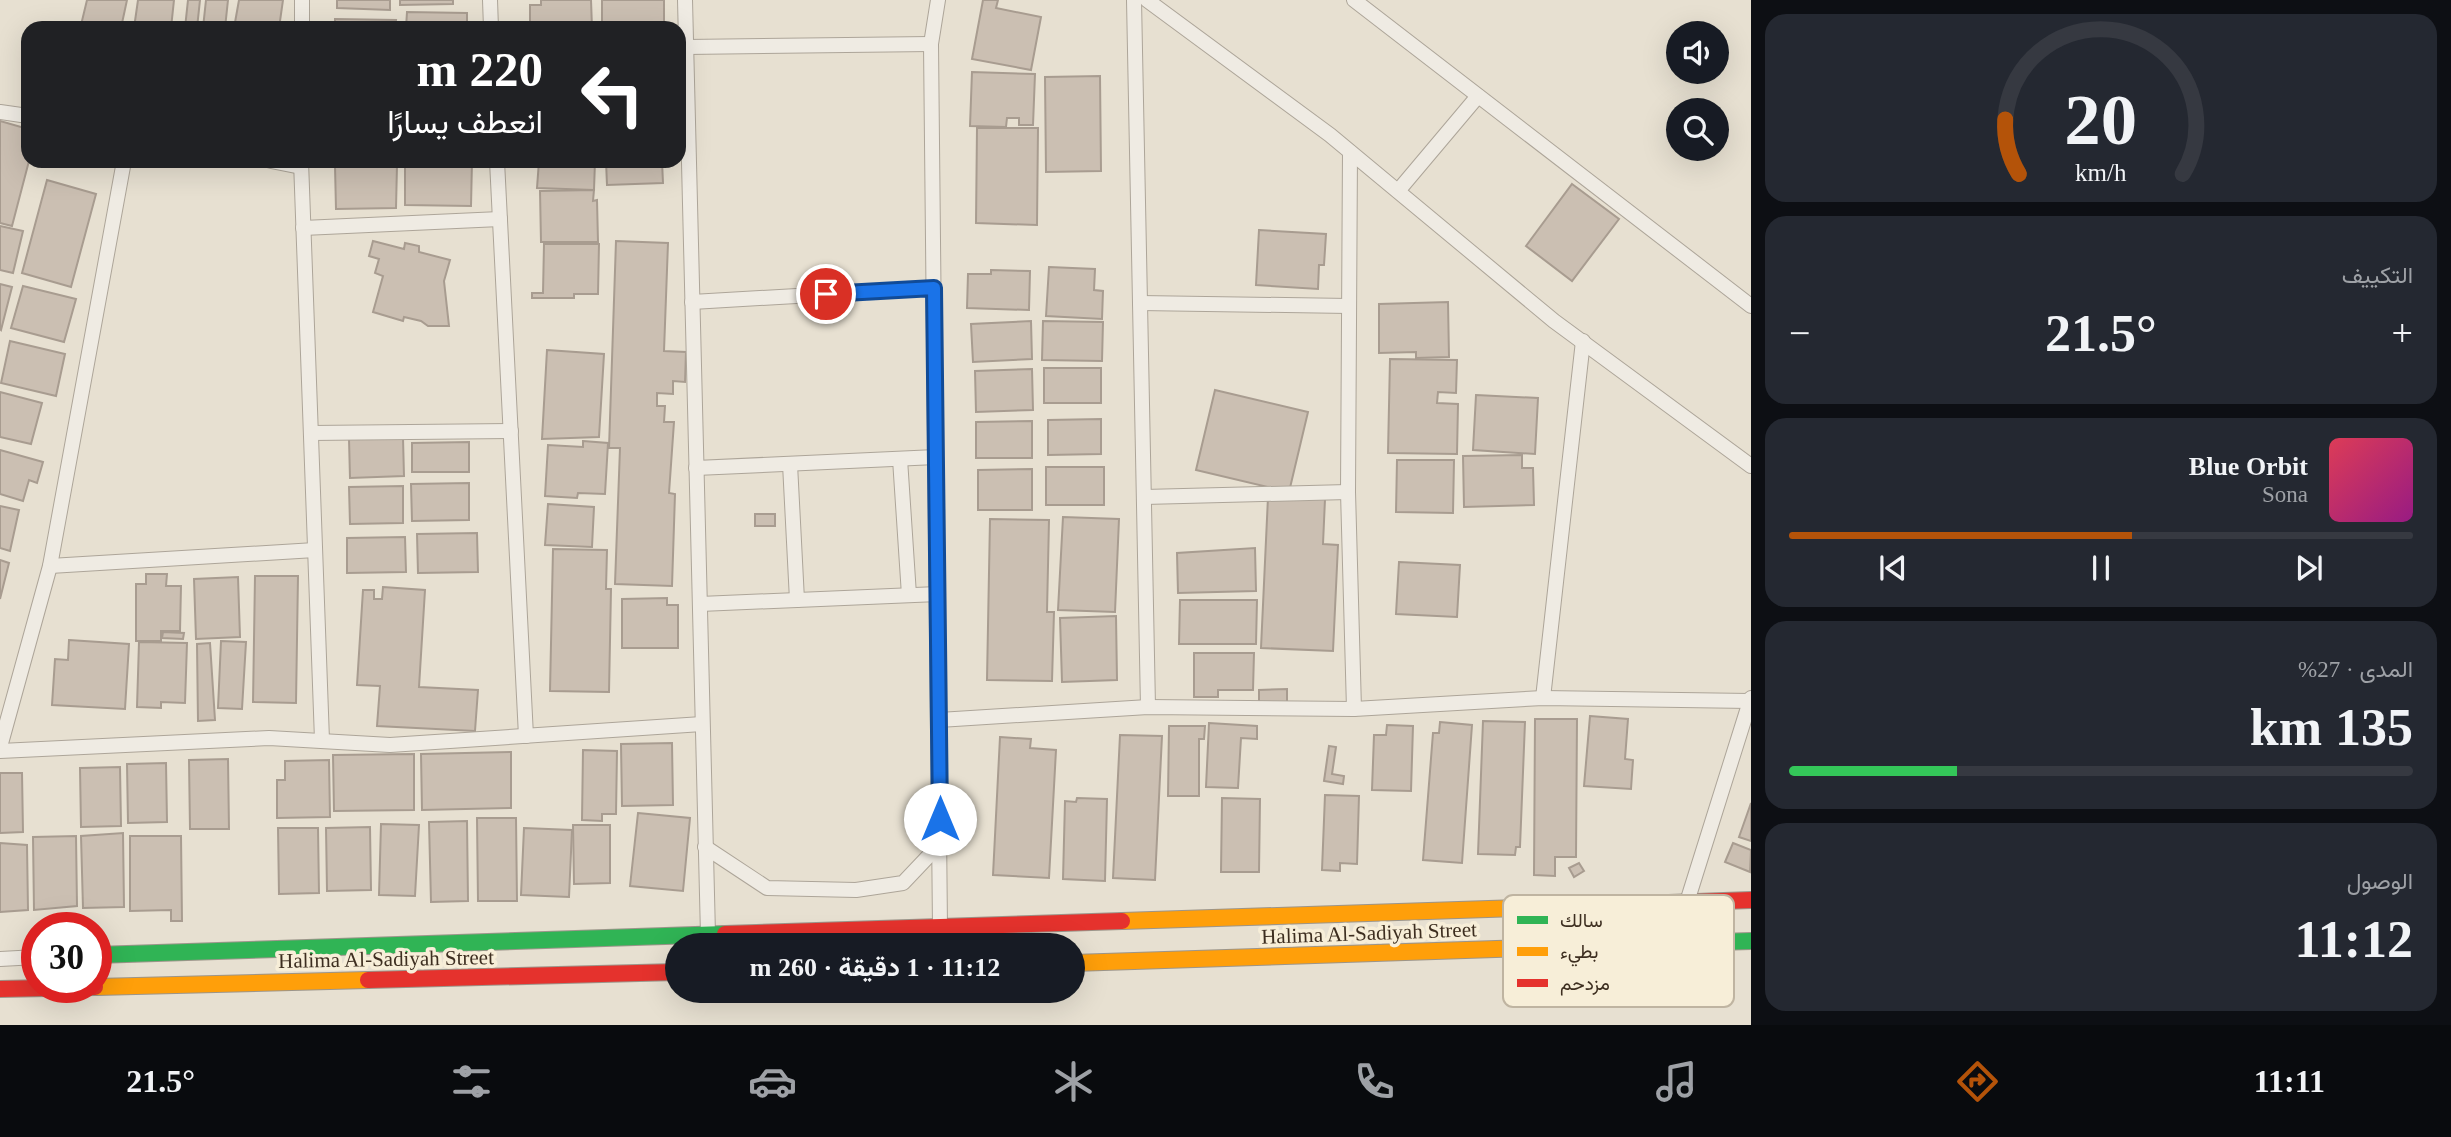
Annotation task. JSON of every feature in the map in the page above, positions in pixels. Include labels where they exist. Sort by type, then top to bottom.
[{"type":"street","points":[[302,0],[302,21]]},
{"type":"street","points":[[489,0],[490,21]]},
{"type":"street","points":[[685,0],[685,21]]},
{"type":"street","points":[[939,0],[931,44],[940,927]]},
{"type":"street","points":[[1134,0],[1149,707]]},
{"type":"street","points":[[1147,0],[1350,152],[1583,341],[1751,466]]},
{"type":"street","points":[[1353,0],[1751,306]]},
{"type":"street","points":[[708,933],[686,47],[931,44]]},
{"type":"street","points":[[1398,191],[1478,96]]},
{"type":"street","points":[[0,112],[21,115]]},
{"type":"street","points":[[1350,152],[1348,492],[1354,709]]},
{"type":"street","points":[[123,168],[50,566],[0,749],[269,738],[390,745],[702,724]]},
{"type":"street","points":[[301,168],[322,740]]},
{"type":"street","points":[[497,168],[526,736]]},
{"type":"street","points":[[303,228],[500,219]]},
{"type":"street","points":[[692,302],[934,288]]},
{"type":"street","points":[[1140,303],[1349,306]]},
{"type":"street","points":[[1543,698],[1583,341]]},
{"type":"street","points":[[311,433],[511,431]]},
{"type":"street","points":[[696,468],[936,457]]},
{"type":"street","points":[[900,458],[909,595]]},
{"type":"street","points":[[790,464],[797,600]]},
{"type":"street","points":[[1144,497],[1348,492]]},
{"type":"street","points":[[50,566],[315,550]]},
{"type":"street","points":[[699,604],[938,594]]},
{"type":"street","points":[[939,720],[1149,707],[1354,709],[1543,698],[1751,700],[1688,895]]},
{"type":"street","points":[[705,848],[767,888],[856,890],[903,883],[940,844]]},
{"type":"street","points":[[766,933],[1503,908]]},
{"type":"street","points":[[112,955],[665,936]]},
{"type":"street","name":"Halima Al-Sadiyah Street","points":[[1085,963],[1503,948]]},
{"type":"street","points":[[0,959],[21,958]]},
{"type":"street","name":"Halima Al-Sadiyah Street","points":[[112,987],[665,972]]},
{"type":"street","name":"Halima Al-Sadiyah Street","points":[[0,989],[21,989]]},
{"type":"building","points":[[87,0],[127,0],[122,21],[82,21]]},
{"type":"building","points":[[138,0],[174,0],[172,21],[135,21]]},
{"type":"building","points":[[188,0],[200,0],[198,21],[186,21]]},
{"type":"building","points":[[206,0],[228,0],[226,21],[204,21]]},
{"type":"building","points":[[239,0],[283,0],[280,21],[235,21]]},
{"type":"building","points":[[337,0],[390,0],[390,10],[337,8]]},
{"type":"building","points":[[400,0],[453,0],[453,4],[400,5]]},
{"type":"building","points":[[541,0],[591,0],[592,21],[530,21],[530,5],[541,5]]},
{"type":"building","points":[[602,0],[664,0],[664,21],[602,21]]},
{"type":"building","points":[[983,0],[998,0],[996,8],[1041,17],[1031,70],[972,59]]},
{"type":"building","points":[[407,12],[467,13],[467,21],[406,21]]},
{"type":"building","points":[[335,19],[396,20],[396,21]]},
{"type":"building","points":[[972,72],[1035,74],[1033,125],[1019,125],[1019,118],[1007,118],[1006,127],[970,126]]},
{"type":"building","points":[[1100,76],[1101,171],[1046,172],[1045,77]]},
{"type":"building","points":[[0,121],[21,127],[21,168],[27,168],[12,226],[0,223]]},
{"type":"building","points":[[977,128],[1038,128],[1037,225],[976,223]]},
{"type":"building","points":[[335,168],[397,168],[396,208],[336,209]]},
{"type":"building","points":[[405,168],[472,168],[471,206],[405,205]]},
{"type":"building","points":[[538,168],[595,168],[594,190],[537,188]]},
{"type":"building","points":[[606,168],[662,168],[663,183],[607,185]]},
{"type":"building","points":[[47,180],[96,194],[71,287],[22,273]]},
{"type":"building","points":[[1572,184],[1619,219],[1572,281],[1526,246]]},
{"type":"building","points":[[594,190],[593,201],[597,200],[598,242],[541,242],[540,191]]},
{"type":"building","points":[[0,226],[23,231],[13,273],[0,270]]},
{"type":"building","points":[[1259,230],[1326,234],[1324,265],[1319,265],[1318,289],[1256,285]]},
{"type":"building","points":[[373,241],[404,249],[405,243],[419,246],[419,252],[450,260],[444,281],[449,326],[428,326],[421,321],[404,317],[403,321],[373,312],[383,276],[375,273],[379,259],[369,256]]},
{"type":"building","points":[[616,241],[668,243],[664,351],[686,352],[685,382],[673,381],[673,394],[657,393],[657,406],[665,406],[664,422],[674,422],[669,493],[675,494],[672,586],[615,584],[620,448],[609,448]]},
{"type":"building","points":[[544,244],[599,244],[598,294],[574,294],[574,298],[532,298],[532,293],[543,293]]},
{"type":"building","points":[[1049,267],[1095,269],[1094,290],[1103,291],[1102,319],[1046,316]]},
{"type":"building","points":[[991,270],[1030,271],[1029,310],[967,308],[968,274],[991,274]]},
{"type":"building","points":[[0,284],[12,287],[1,330],[0,329]]},
{"type":"building","points":[[23,286],[76,299],[64,342],[11,328]]},
{"type":"building","points":[[1448,302],[1449,357],[1416,358],[1416,352],[1379,353],[1379,304]]},
{"type":"building","points":[[1031,321],[1032,359],[973,362],[971,324]]},
{"type":"building","points":[[1043,321],[1103,322],[1102,361],[1042,360]]},
{"type":"building","points":[[10,341],[65,354],[56,396],[1,383]]},
{"type":"building","points":[[547,350],[604,354],[599,437],[542,439]]},
{"type":"building","points":[[1390,359],[1457,360],[1456,393],[1438,392],[1437,403],[1458,404],[1457,454],[1388,453]]},
{"type":"building","points":[[1044,368],[1101,368],[1101,403],[1044,403]]},
{"type":"building","points":[[1032,369],[1033,410],[976,412],[975,371]]},
{"type":"building","points":[[1215,390],[1308,412],[1289,492],[1196,470]]},
{"type":"building","points":[[0,392],[42,403],[31,444],[0,437]]},
{"type":"building","points":[[1476,395],[1538,398],[1535,454],[1473,450]]},
{"type":"building","points":[[1101,419],[1101,454],[1048,455],[1048,420]]},
{"type":"building","points":[[1032,421],[1032,458],[976,458],[976,422]]},
{"type":"building","points":[[403,438],[404,476],[350,478],[349,439]]},
{"type":"building","points":[[583,441],[608,443],[605,494],[578,493],[577,498],[545,496],[548,445],[583,447]]},
{"type":"building","points":[[469,442],[469,472],[412,472],[412,443]]},
{"type":"building","points":[[0,450],[43,462],[37,483],[29,480],[23,501],[0,494]]},
{"type":"building","points":[[1522,455],[1522,468],[1533,468],[1534,505],[1464,507],[1463,456]]},
{"type":"building","points":[[1397,460],[1454,460],[1453,513],[1396,512]]},
{"type":"building","points":[[1046,467],[1104,467],[1104,505],[1046,505]]},
{"type":"building","points":[[1032,469],[1032,510],[978,510],[978,470]]},
{"type":"building","points":[[469,483],[469,520],[412,521],[411,484]]},
{"type":"building","points":[[403,486],[403,523],[350,524],[349,487]]},
{"type":"building","points":[[1268,497],[1325,499],[1323,544],[1338,545],[1333,651],[1261,648]]},
{"type":"building","points":[[548,504],[594,507],[592,547],[545,545]]},
{"type":"building","points":[[0,506],[19,510],[10,551],[0,548]]},
{"type":"building","points":[[755,514],[775,514],[775,526],[755,526]]},
{"type":"building","points":[[1063,517],[1119,519],[1115,612],[1058,610]]},
{"type":"building","points":[[990,519],[1049,520],[1047,612],[1054,612],[1052,681],[987,680]]},
{"type":"building","points":[[477,533],[478,572],[418,573],[417,534]]},
{"type":"building","points":[[405,537],[406,572],[347,573],[347,538]]},
{"type":"building","points":[[1255,548],[1256,591],[1178,593],[1177,553]]},
{"type":"building","points":[[553,549],[607,550],[606,589],[611,589],[609,692],[550,691]]},
{"type":"building","points":[[0,560],[9,563],[0,599]]},
{"type":"building","points":[[1399,562],[1460,565],[1457,617],[1396,614]]},
{"type":"building","points":[[146,574],[167,574],[166,586],[181,586],[180,631],[161,631],[161,641],[136,641],[136,584],[146,584]]},
{"type":"building","points":[[255,576],[298,576],[296,703],[253,702]]},
{"type":"building","points":[[238,577],[240,637],[196,639],[194,579]]},
{"type":"building","points":[[383,587],[425,590],[419,687],[478,690],[475,731],[377,726],[380,686],[357,685],[363,590],[374,590],[374,599],[382,599]]},
{"type":"building","points":[[667,598],[667,605],[678,605],[678,648],[622,648],[622,599]]},
{"type":"building","points":[[1180,600],[1257,600],[1256,644],[1179,644]]},
{"type":"building","points":[[1116,616],[1117,680],[1062,682],[1060,618]]},
{"type":"building","points":[[163,632],[184,633],[183,639],[162,638]]},
{"type":"building","points":[[69,640],[129,644],[125,709],[52,705],[55,659],[68,660]]},
{"type":"building","points":[[221,641],[246,642],[242,709],[218,708]]},
{"type":"building","points":[[139,642],[187,643],[185,703],[161,702],[161,708],[137,707]]},
{"type":"building","points":[[210,643],[215,720],[198,721],[197,644]]},
{"type":"building","points":[[1194,653],[1254,653],[1253,690],[1218,690],[1218,697],[1194,697]]},
{"type":"building","points":[[1287,689],[1287,702],[1259,702],[1259,690]]},
{"type":"building","points":[[1590,716],[1628,719],[1625,759],[1633,760],[1631,789],[1584,786]]},
{"type":"building","points":[[1535,719],[1577,719],[1576,857],[1555,857],[1555,876],[1534,875]]},
{"type":"building","points":[[1483,721],[1525,722],[1520,847],[1516,847],[1515,855],[1478,854]]},
{"type":"building","points":[[1440,722],[1472,725],[1462,863],[1423,860],[1433,733],[1439,733]]},
{"type":"building","points":[[1209,723],[1257,726],[1257,739],[1241,738],[1238,788],[1206,787]]},
{"type":"building","points":[[1387,725],[1413,726],[1411,791],[1372,790],[1374,735],[1386,735]]},
{"type":"building","points":[[1169,726],[1205,726],[1204,739],[1199,739],[1199,796],[1168,796]]},
{"type":"building","points":[[1120,735],[1162,736],[1155,880],[1113,878]]},
{"type":"building","points":[[1000,737],[1031,739],[1030,748],[1056,750],[1049,878],[993,875]]},
{"type":"building","points":[[672,743],[673,805],[622,806],[621,744]]},
{"type":"building","points":[[1329,746],[1336,747],[1332,774],[1344,776],[1343,784],[1324,781]]},
{"type":"building","points":[[583,750],[617,751],[616,814],[602,814],[602,821],[582,820]]},
{"type":"building","points":[[511,752],[511,808],[422,810],[421,754]]},
{"type":"building","points":[[414,754],[414,810],[334,811],[333,755]]},
{"type":"building","points":[[228,759],[229,829],[190,829],[189,760]]},
{"type":"building","points":[[329,760],[330,817],[277,818],[277,780],[285,780],[285,761]]},
{"type":"building","points":[[166,763],[167,822],[128,823],[127,764]]},
{"type":"building","points":[[120,767],[121,826],[81,827],[80,768]]},
{"type":"building","points":[[0,773],[22,773],[23,832],[0,833]]},
{"type":"building","points":[[1325,795],[1359,796],[1357,864],[1340,863],[1340,871],[1322,870]]},
{"type":"building","points":[[1077,798],[1107,799],[1105,881],[1063,879],[1065,801],[1076,802]]},
{"type":"building","points":[[1222,798],[1260,799],[1259,872],[1221,872]]},
{"type":"building","points":[[1751,803],[1751,841],[1739,837]]},
{"type":"building","points":[[638,813],[690,818],[683,891],[630,886]]},
{"type":"building","points":[[477,818],[516,818],[517,901],[478,901]]},
{"type":"building","points":[[467,821],[468,901],[431,902],[429,822]]},
{"type":"building","points":[[381,824],[419,825],[415,896],[379,895]]},
{"type":"building","points":[[573,825],[610,825],[610,883],[574,884]]},
{"type":"building","points":[[370,827],[371,890],[327,891],[326,828]]},
{"type":"building","points":[[278,828],[318,828],[319,893],[279,894]]},
{"type":"building","points":[[524,828],[572,830],[569,897],[521,895]]},
{"type":"building","points":[[123,833],[124,907],[83,908],[81,836]]},
{"type":"building","points":[[76,836],[77,906],[34,910],[33,837]]},
{"type":"building","points":[[130,836],[181,836],[182,921],[171,921],[171,910],[130,911]]},
{"type":"building","points":[[0,843],[27,845],[28,910],[0,912]]},
{"type":"building","points":[[1733,843],[1751,850],[1750,872],[1725,862]]},
{"type":"building","points":[[1579,863],[1584,871],[1574,877],[1569,868]]},
{"type":"traffic: fast","points":[[112,954],[665,936]]},
{"type":"traffic: fast","points":[[1734,942],[1751,941]]},
{"type":"traffic: slow","points":[[1122,921],[1503,909]]},
{"type":"traffic: slow","points":[[1085,963],[1503,949]]},
{"type":"traffic: slow","points":[[112,987],[368,980]]},
{"type":"traffic: jam","points":[[1734,901],[1751,900]]},
{"type":"traffic: jam","points":[[756,933],[1122,921]]},
{"type":"traffic: jam","points":[[368,980],[665,972]]},
{"type":"traffic: jam","points":[[0,989],[21,989]]},
{"type":"route","points":[[826,294],[934,288],[940,819]]}]
